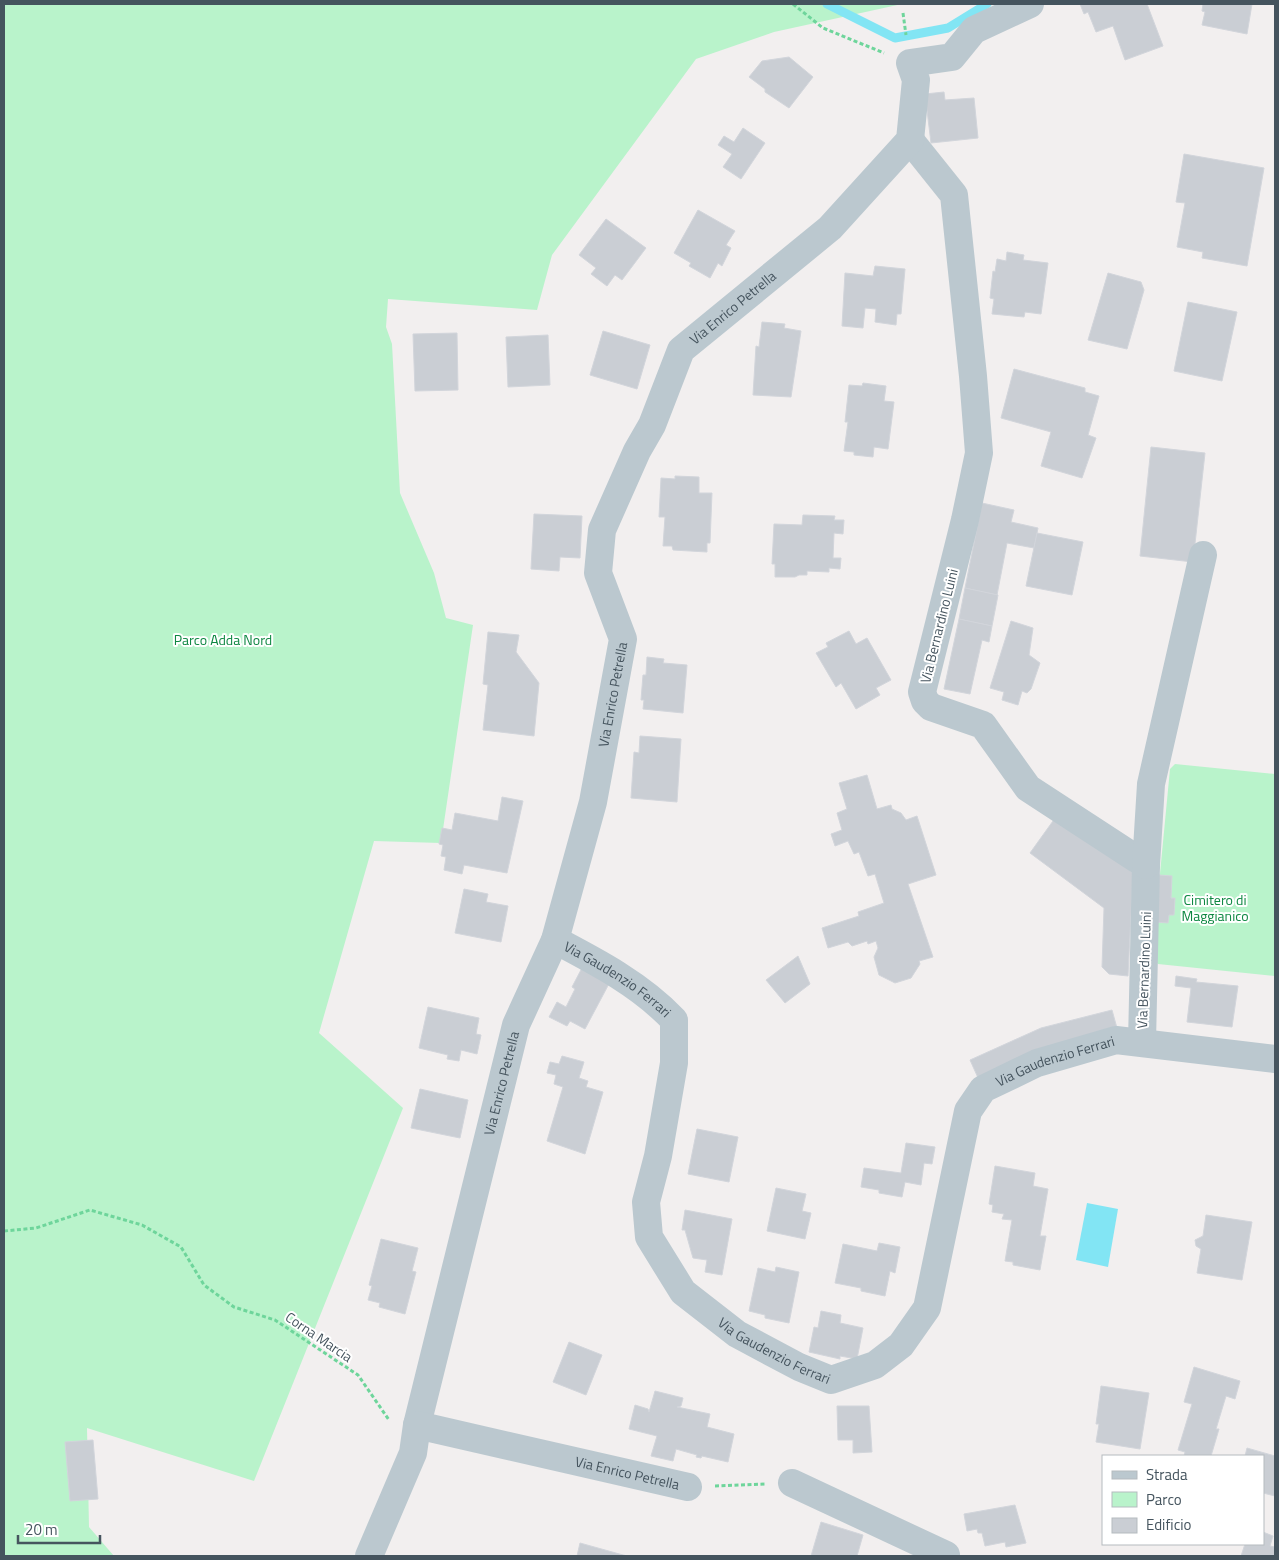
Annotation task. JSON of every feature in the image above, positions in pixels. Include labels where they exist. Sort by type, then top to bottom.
[{"type":"street","points":[[910,140],[916,80],[910,63],[952,57],[974,30],[1030,4]]},
{"type":"street","name":"Via Bernardino Luini","points":[[910,140],[954,195],[979,453],[965,520],[922,692],[925,701],[931,707],[984,725],[1028,788],[1146,865],[1142,1042]]},
{"type":"street","name":"Via Enrico Petrella","points":[[369,1556],[413,1453],[417,1425],[516,1025],[555,940],[593,802],[623,639],[598,573],[602,530],[637,451],[652,425],[681,350],[830,228],[910,140]]},
{"type":"street","points":[[1146,865],[1151,784],[1202,554]]},
{"type":"street","name":"Via Gaudenzio Ferrari","points":[[555,940],[597,962],[658,1003],[674,1020],[674,1063],[658,1156],[646,1202],[649,1238],[683,1292],[737,1334],[799,1367],[831,1380],[875,1364],[901,1345],[927,1308],[968,1111],[983,1089],[1036,1063],[1116,1040],[1275,1059]]},
{"type":"street","name":"Via Enrico Petrella","points":[[417,1425],[688,1487]]},
{"type":"street","points":[[792,1483],[946,1555]]},
{"type":"path","points":[[793,4],[823,28],[910,63]]},
{"type":"path","name":"Corna Marcia","points":[[4,1231],[36,1228],[90,1210],[142,1225],[182,1247],[204,1285],[234,1307],[275,1320],[358,1375],[413,1453]]},
{"type":"path","name":"Via Enrico Petrella","points":[[688,1487],[792,1483]]},
{"type":"green space","name":"Parco Adda Nord","points":[[4,4],[902,4],[774,32],[696,59],[552,255],[537,310],[388,299],[386,327],[392,344],[400,493],[434,573],[446,618],[473,625],[441,843],[374,841],[319,1033],[403,1108],[254,1481],[87,1428],[89,1527],[114,1556],[4,1556]]},
{"type":"green space","name":"Cimitero di Maggianico","points":[[1175,764],[1275,774],[1275,976],[1158,964],[1152,957],[1170,769]]},
{"type":"water","points":[[1087,1203],[1118,1209],[1108,1267],[1076,1260]]},
{"type":"building","points":[[1080,4],[1147,4],[1163,46],[1125,60],[1113,26],[1096,32],[1088,12],[1084,14]]},
{"type":"building","points":[[1203,4],[1252,4],[1247,34],[1202,25],[1205,12],[1202,11]]},
{"type":"building","points":[[789,57],[813,77],[789,108],[765,92],[765,89],[749,77],[762,61]]},
{"type":"building","points":[[944,92],[945,100],[974,98],[978,138],[931,143],[925,94]]},
{"type":"building","points":[[743,128],[765,143],[741,179],[723,167],[732,154],[718,145],[724,136],[734,142]]},
{"type":"building","points":[[1184,154],[1264,168],[1247,266],[1202,258],[1203,252],[1177,247],[1185,203],[1176,202]]},
{"type":"building","points":[[698,210],[735,231],[726,245],[731,248],[722,266],[718,263],[710,278],[689,266],[691,263],[674,253]]},
{"type":"building","points":[[606,219],[646,248],[622,280],[615,275],[607,286],[591,274],[596,268],[579,255]]},
{"type":"building","points":[[1007,252],[1024,255],[1023,260],[1048,263],[1041,314],[1025,312],[1024,317],[992,314],[994,299],[990,298],[993,271],[995,272],[997,259],[1006,261]]},
{"type":"building","points":[[875,266],[905,269],[901,314],[897,314],[896,325],[875,322],[876,309],[865,308],[863,328],[842,326],[845,273],[873,276]]},
{"type":"building","points":[[1108,273],[1141,282],[1144,290],[1127,349],[1088,340]]},
{"type":"building","points":[[1188,302],[1237,312],[1222,381],[1174,371]]},
{"type":"building","points":[[762,322],[785,324],[784,328],[801,331],[791,397],[753,395],[756,346],[759,347]]},
{"type":"building","points":[[603,331],[650,345],[637,389],[590,375]]},
{"type":"building","points":[[457,333],[458,390],[415,391],[413,334]]},
{"type":"building","points":[[548,335],[550,385],[508,387],[506,337]]},
{"type":"building","points":[[1014,369],[1085,388],[1085,392],[1099,396],[1088,435],[1096,438],[1082,478],[1041,466],[1051,432],[1001,418]]},
{"type":"building","points":[[863,383],[886,386],[884,401],[894,402],[888,449],[874,447],[873,457],[854,455],[854,452],[844,451],[848,422],[845,422],[849,385],[862,386]]},
{"type":"building","points":[[1151,447],[1205,453],[1193,562],[1140,556]]},
{"type":"building","points":[[675,476],[699,477],[699,493],[712,493],[710,543],[707,543],[707,552],[673,550],[672,546],[663,546],[665,517],[659,517],[661,478],[675,479]]},
{"type":"building","points":[[982,503],[1014,510],[1011,522],[1038,528],[1034,548],[1007,543],[997,595],[965,588]]},
{"type":"building","points":[[534,514],[582,516],[580,558],[560,557],[559,571],[531,569]]},
{"type":"building","points":[[803,515],[835,516],[834,520],[844,520],[843,534],[834,533],[833,558],[841,558],[840,569],[829,568],[829,572],[807,571],[807,575],[795,577],[775,577],[775,564],[772,564],[774,524],[802,525]]},
{"type":"building","points":[[1037,533],[1083,542],[1072,595],[1026,586]]},
{"type":"building","points":[[965,588],[998,595],[992,626],[959,619]]},
{"type":"building","points":[[959,619],[992,626],[989,642],[982,640],[970,694],[944,689]]},
{"type":"building","points":[[1011,621],[1033,628],[1029,655],[1040,663],[1031,689],[1027,693],[1022,691],[1018,705],[1002,700],[1004,692],[990,688]]},
{"type":"building","points":[[849,631],[856,644],[867,638],[891,680],[876,688],[880,695],[856,709],[841,683],[836,687],[816,653],[828,647],[826,643]]},
{"type":"building","points":[[488,632],[519,635],[516,652],[539,683],[534,736],[483,730],[488,685],[483,684]]},
{"type":"building","points":[[647,657],[664,659],[663,663],[687,665],[683,713],[643,709],[644,700],[641,700]]},
{"type":"building","points":[[640,736],[681,739],[677,802],[631,798],[634,752],[639,753]]},
{"type":"building","points":[[867,775],[877,809],[891,805],[892,809],[901,813],[906,820],[917,816],[936,875],[908,884],[933,957],[919,961],[920,964],[911,978],[895,983],[879,975],[874,957],[878,948],[876,941],[868,944],[867,941],[852,946],[848,942],[828,948],[822,928],[859,916],[858,912],[884,903],[875,874],[868,876],[859,852],[854,854],[848,841],[835,846],[831,834],[842,830],[837,813],[847,809],[839,783]]},
{"type":"building","points":[[502,797],[523,801],[507,873],[464,865],[462,874],[444,870],[446,857],[441,856],[443,845],[439,844],[442,828],[452,830],[455,813],[498,821]]},
{"type":"building","points":[[1058,814],[1133,873],[1128,976],[1109,974],[1102,967],[1104,908],[1030,853]]},
{"type":"building","points":[[1159,875],[1172,876],[1171,898],[1175,898],[1174,915],[1169,915],[1168,923],[1155,922]]},
{"type":"building","points":[[464,889],[488,894],[486,902],[508,906],[501,942],[455,933]]},
{"type":"building","points":[[798,956],[810,984],[785,1003],[766,980]]},
{"type":"building","points":[[583,966],[611,980],[585,1029],[570,1021],[567,1026],[549,1017],[557,1002],[566,1007],[575,989],[572,987]]},
{"type":"building","points":[[1176,976],[1197,979],[1196,982],[1238,986],[1232,1027],[1187,1022],[1191,988],[1175,986]]},
{"type":"building","points":[[428,1007],[479,1018],[476,1034],[481,1035],[477,1054],[461,1050],[459,1061],[447,1059],[448,1055],[419,1048]]},
{"type":"building","points":[[1112,1010],[1117,1028],[979,1080],[970,1060],[1041,1028]]},
{"type":"building","points":[[562,1056],[584,1062],[579,1078],[588,1081],[586,1087],[603,1092],[585,1154],[547,1141],[563,1087],[554,1084],[556,1075],[547,1073],[550,1062],[559,1064]]},
{"type":"building","points":[[420,1089],[468,1100],[460,1138],[411,1128]]},
{"type":"building","points":[[697,1129],[738,1137],[729,1182],[688,1174]]},
{"type":"building","points":[[906,1143],[935,1147],[932,1164],[924,1163],[921,1185],[905,1182],[902,1197],[879,1193],[879,1190],[861,1187],[864,1168],[901,1173]]},
{"type":"building","points":[[995,1166],[1035,1173],[1033,1186],[1048,1189],[1040,1236],[1046,1236],[1040,1270],[1013,1265],[1013,1262],[1005,1261],[1012,1220],[1002,1219],[1004,1214],[992,1212],[993,1205],[989,1204]]},
{"type":"building","points":[[776,1188],[806,1194],[802,1211],[811,1213],[805,1239],[767,1231]]},
{"type":"building","points":[[685,1210],[732,1219],[722,1275],[705,1272],[707,1260],[693,1258],[685,1230],[682,1230]]},
{"type":"building","points":[[1206,1215],[1252,1222],[1242,1280],[1197,1273],[1201,1249],[1196,1246],[1195,1240],[1203,1236]]},
{"type":"building","points":[[381,1239],[418,1248],[412,1271],[416,1272],[405,1314],[379,1307],[380,1303],[368,1300],[372,1286],[369,1285]]},
{"type":"building","points":[[879,1243],[900,1247],[895,1273],[890,1271],[885,1296],[861,1291],[861,1288],[835,1283],[843,1244],[877,1251]]},
{"type":"building","points":[[776,1267],[799,1272],[789,1323],[765,1318],[765,1315],[749,1311],[758,1268],[775,1272]]},
{"type":"building","points":[[821,1311],[841,1315],[840,1323],[863,1328],[857,1359],[840,1356],[840,1359],[809,1352],[814,1327],[818,1328]]},
{"type":"building","points":[[569,1342],[602,1355],[586,1395],[553,1382]]},
{"type":"building","points":[[1194,1367],[1240,1381],[1235,1399],[1226,1396],[1216,1429],[1219,1429],[1211,1455],[1184,1455],[1185,1452],[1178,1450],[1192,1404],[1184,1402]]},
{"type":"building","points":[[1101,1386],[1149,1393],[1140,1449],[1096,1442],[1099,1424],[1096,1424]]},
{"type":"building","points":[[655,1391],[683,1398],[681,1406],[677,1407],[710,1414],[707,1427],[734,1434],[728,1462],[702,1456],[701,1458],[696,1457],[697,1455],[676,1449],[673,1461],[651,1456],[657,1436],[629,1429],[635,1405],[648,1409],[649,1412]]},
{"type":"building","points":[[837,1406],[869,1406],[872,1452],[853,1453],[853,1440],[838,1440]]},
{"type":"building","points":[[93,1440],[98,1499],[70,1501],[65,1442]]},
{"type":"building","points":[[1247,1448],[1275,1456],[1275,1496],[1264,1493],[1264,1455],[1245,1455]]},
{"type":"building","points":[[1015,1505],[1026,1543],[1006,1547],[1005,1542],[985,1546],[982,1533],[978,1533],[977,1529],[967,1531],[964,1514]]},
{"type":"building","points":[[821,1522],[863,1535],[857,1556],[811,1556]]},
{"type":"building","points":[[1264,1532],[1273,1536],[1270,1546],[1275,1547],[1275,1556],[1241,1556],[1245,1545],[1264,1545]]},
{"type":"building","points":[[580,1543],[623,1555],[628,1556],[577,1556]]},
{"type":"waterway","points":[[827,4],[895,38],[948,28],[987,4]]}]
